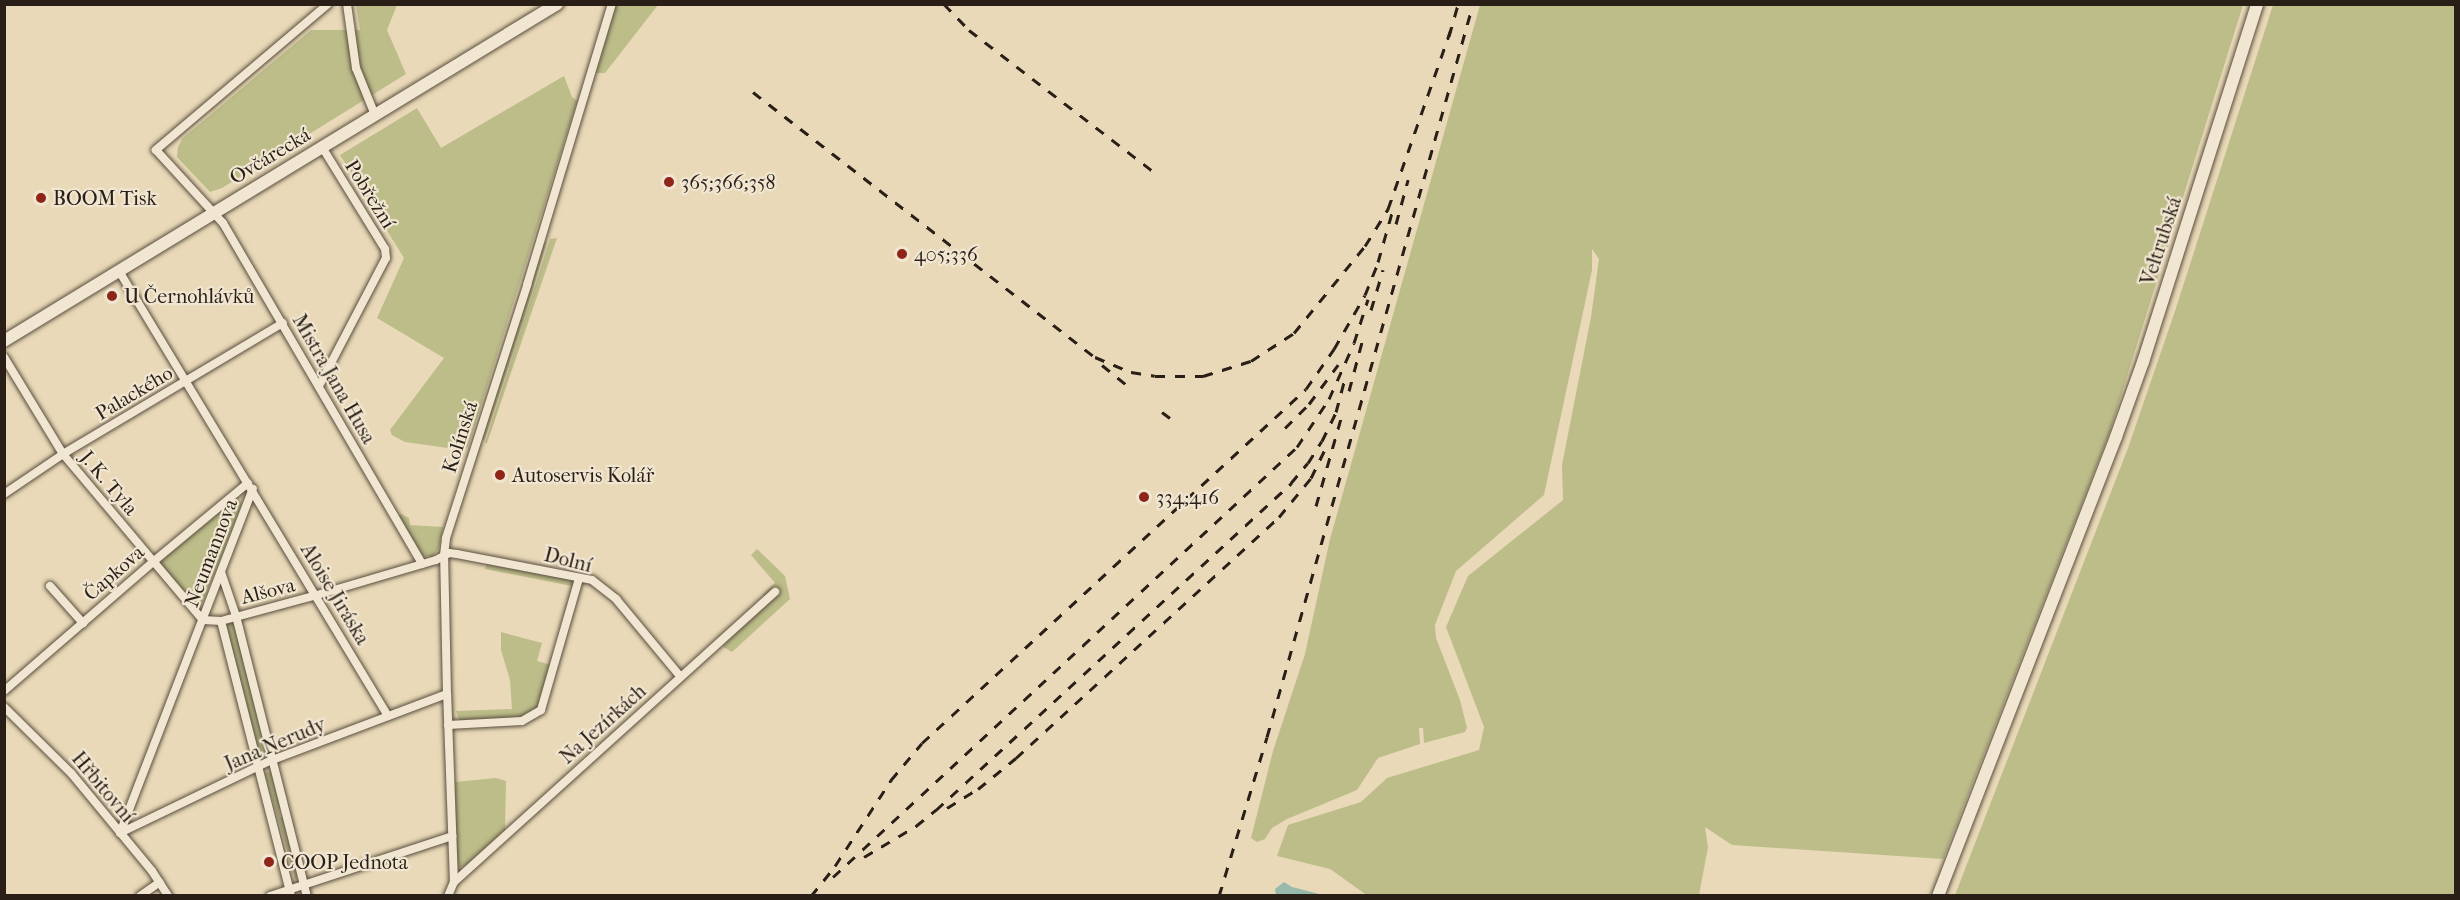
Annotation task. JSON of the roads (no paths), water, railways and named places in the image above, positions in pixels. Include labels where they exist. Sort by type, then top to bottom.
[{"type":"street","name":"Mistra Jana Husa","points":[[328,4],[156,150],[223,224],[422,564]]},
{"type":"street","points":[[347,4],[356,68],[375,115]]},
{"type":"street","name":"Ovčárecká","points":[[4,341],[557,4]]},
{"type":"street","name":"Kolínská","points":[[448,896],[454,882],[447,694],[444,555],[446,538],[473,447],[527,285],[612,4]]},
{"type":"street","name":"Veltrubská","points":[[1938,896],[2097,487],[2143,362],[2257,4]]},
{"type":"street","name":"Pobřežní","points":[[319,386],[386,258],[385,249],[322,147]]},
{"type":"street","name":"Neumannova","points":[[119,271],[250,486],[221,572],[120,833]]},
{"type":"street","name":"Palackého","points":[[4,494],[63,454],[283,323]]},
{"type":"street","name":"J. K. Tyla","points":[[4,357],[63,454],[203,620]]},
{"type":"street","name":"Čapkova","points":[[4,691],[154,561],[250,486]]},
{"type":"street","name":"Aloise Jiráska","points":[[250,486],[388,716]]},
{"type":"street","name":"Dolní","points":[[444,555],[457,554],[592,580],[616,599],[680,676]]},
{"type":"street","name":"Alšova","points":[[203,620],[221,621],[422,564],[444,555]]},
{"type":"street","points":[[221,572],[236,616],[308,896]]},
{"type":"street","points":[[448,725],[522,721],[542,710],[579,578]]},
{"type":"street","points":[[50,586],[83,623]]},
{"type":"street","name":"Na Jezírkách","points":[[454,882],[775,592]]},
{"type":"street","points":[[221,621],[290,892]]},
{"type":"street","name":"Jana Nerudy","points":[[120,833],[272,760],[447,694]]},
{"type":"street","name":"Hřbitovní","points":[[4,707],[71,773],[160,882],[168,896]]},
{"type":"street","points":[[270,896],[290,892],[304,883],[452,836]]},
{"type":"street","points":[[140,896],[160,882]]},
{"type":"railway","points":[[944,4],[969,30],[1154,172]]},
{"type":"railway","points":[[1449,36],[1458,4]]},
{"type":"railway","points":[[1219,896],[1267,737],[1473,4]]},
{"type":"railway","points":[[753,92],[1095,357],[1131,372],[1155,376],[1203,376],[1251,361],[1294,333],[1365,246],[1388,209],[1451,29]]},
{"type":"railway","points":[[1396,224],[1408,180]]},
{"type":"railway","points":[[811,896],[835,866],[891,780],[922,743],[1306,389],[1334,349],[1365,295],[1378,262],[1392,213]]},
{"type":"railway","points":[[1371,310],[1383,270]]},
{"type":"railway","points":[[833,877],[1297,447],[1329,399],[1354,343],[1368,299]]},
{"type":"railway","points":[[1349,391],[1362,342]]},
{"type":"railway","points":[[1102,365],[1127,385]]},
{"type":"railway","points":[[1285,428],[1309,404],[1338,365]]},
{"type":"railway","points":[[864,857],[916,826],[936,810],[1291,483],[1308,463],[1322,441],[1336,412],[1345,379]]},
{"type":"railway","points":[[1316,506],[1343,411]]},
{"type":"railway","points":[[1162,412],[1170,418]]},
{"type":"railway","points":[[947,808],[978,789],[1016,758],[1279,517],[1311,478],[1325,449]]},
{"type":"place","name":"365;366;358","points":[[669,182]]},
{"type":"place","name":"BOOM Tisk","points":[[41,198]]},
{"type":"place","name":"405;336","points":[[902,254]]},
{"type":"place","name":"U Černohlávků","points":[[112,296]]},
{"type":"place","name":"Autoservis Kolář","points":[[500,475]]},
{"type":"place","name":"334;416","points":[[1144,497]]},
{"type":"place","name":"COOP Jednota","points":[[269,862]]}]
